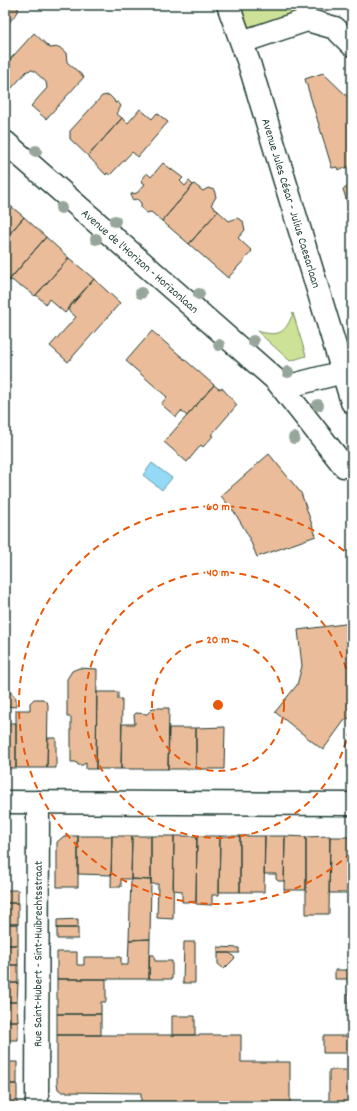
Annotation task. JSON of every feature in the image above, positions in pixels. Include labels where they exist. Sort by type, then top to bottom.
[{"type":"street","name":"Avenue Jules César - Julius Caesarlaan","points":[[228,5],[242,42],[352,402]]},
{"type":"street","points":[[242,42],[305,12],[335,28],[352,45]]},
{"type":"street","name":"Avenue de l'Horizon - Horizonlaan","points":[[5,142],[276,380],[344,466],[352,464]]},
{"type":"street","name":"Avenue de l'Horizon - Horizonlaan","points":[[276,380],[289,386],[342,372]]},
{"type":"street","points":[[5,802],[352,804]]},
{"type":"street","name":"Rue Saint-Hubert - Sint-Huibrechtsstraat","points":[[37,1106],[38,802]]},
{"type":"green space","points":[[240,5],[297,5],[297,14],[250,31]]},
{"type":"green space","points":[[293,313],[306,356],[290,361],[257,331],[271,334],[284,330]]},
{"type":"water","points":[[152,463],[172,478],[162,490],[143,475]]},
{"type":"building","points":[[5,5],[18,5],[18,12],[5,27]]},
{"type":"building","points":[[34,33],[50,48],[59,47],[66,53],[67,62],[84,77],[46,119],[31,106],[47,88],[46,82],[33,70],[27,71],[11,89],[5,83],[5,65]]},
{"type":"building","points":[[323,73],[352,101],[352,166],[338,170],[337,167],[332,168],[305,79]]},
{"type":"building","points":[[109,95],[115,103],[118,102],[121,106],[117,114],[122,118],[88,156],[70,139],[70,131],[102,96]]},
{"type":"building","points":[[140,109],[152,119],[157,113],[168,122],[138,157],[132,152],[110,175],[107,173],[106,175],[88,156],[122,118],[128,123]]},
{"type":"building","points":[[163,163],[183,178],[180,181],[185,186],[189,181],[193,185],[162,221],[151,212],[147,213],[141,208],[141,203],[137,199],[132,200],[131,194],[137,193],[145,184],[141,181],[147,173],[151,177]]},
{"type":"building","points":[[194,184],[203,191],[208,188],[214,190],[216,197],[211,205],[218,211],[189,244],[162,221]]},
{"type":"building","points":[[352,186],[352,219],[343,189]]},
{"type":"building","points":[[7,203],[24,217],[5,239],[5,205]]},
{"type":"building","points":[[218,211],[229,221],[237,218],[243,221],[245,230],[238,238],[252,251],[228,278],[189,244]]},
{"type":"building","points":[[24,217],[46,237],[6,284],[5,239]]},
{"type":"building","points":[[46,237],[69,258],[35,296],[22,286],[19,286],[12,280],[9,280]]},
{"type":"building","points":[[69,258],[94,279],[65,313],[49,299],[46,304],[36,295]]},
{"type":"building","points":[[94,279],[120,303],[68,362],[50,346],[76,317],[67,309]]},
{"type":"building","points":[[152,331],[214,385],[187,416],[181,411],[176,417],[161,404],[167,397],[126,361]]},
{"type":"building","points":[[214,385],[219,389],[222,388],[237,405],[211,435],[213,436],[203,447],[201,445],[187,462],[164,442]]},
{"type":"building","points":[[269,454],[301,493],[316,536],[257,557],[248,535],[235,513],[221,496]]},
{"type":"building","points":[[352,623],[352,716],[344,721],[323,750],[275,712],[297,685],[302,666],[298,630]]},
{"type":"building","points":[[79,668],[97,669],[96,769],[86,769],[86,762],[83,765],[78,765],[76,762],[71,762],[71,717],[67,717],[67,679],[72,671]]},
{"type":"building","points":[[5,692],[12,693],[16,698],[16,707],[5,706]]},
{"type":"building","points":[[97,692],[118,692],[118,699],[122,699],[121,769],[96,769]]},
{"type":"building","points":[[34,699],[43,699],[48,704],[47,768],[16,768],[16,710],[30,710],[30,703]]},
{"type":"building","points":[[153,708],[169,708],[168,769],[121,769],[122,724],[135,724],[134,715],[136,713],[147,714]]},
{"type":"building","points":[[5,723],[16,723],[16,768],[5,768]]},
{"type":"building","points":[[225,727],[224,769],[196,769],[196,728]]},
{"type":"building","points":[[169,728],[196,728],[196,769],[168,769]]},
{"type":"building","points":[[48,738],[56,738],[56,768],[47,768]]},
{"type":"building","points":[[64,836],[78,836],[78,887],[57,887],[57,842]]},
{"type":"building","points":[[78,836],[112,836],[111,875],[78,874]]},
{"type":"building","points":[[112,836],[132,836],[131,879],[121,879],[121,887],[111,887]]},
{"type":"building","points":[[132,836],[151,836],[151,880],[131,879]]},
{"type":"building","points":[[151,836],[174,836],[173,919],[157,918],[158,884],[151,884]]},
{"type":"building","points":[[174,836],[197,836],[196,902],[182,902],[182,891],[173,890]]},
{"type":"building","points":[[197,836],[220,836],[219,895],[212,895],[212,905],[196,904]]},
{"type":"building","points":[[220,836],[240,836],[240,892],[219,892]]},
{"type":"building","points":[[240,836],[265,836],[264,892],[240,892]]},
{"type":"building","points":[[265,836],[285,836],[284,881],[278,881],[276,879],[276,874],[264,874]]},
{"type":"building","points":[[285,836],[306,837],[306,890],[284,890]]},
{"type":"building","points":[[330,836],[329,914],[306,914],[306,837]]},
{"type":"building","points":[[330,837],[352,837],[352,893],[329,893]]},
{"type":"building","points":[[131,879],[151,880],[150,939],[129,940]]},
{"type":"building","points":[[5,890],[18,890],[18,903],[5,903]]},
{"type":"building","points":[[5,903],[18,903],[18,924],[5,924]]},
{"type":"building","points":[[78,919],[78,928],[57,928],[57,920]]},
{"type":"building","points":[[5,924],[18,924],[18,945],[5,945]]},
{"type":"building","points":[[57,928],[78,928],[78,939],[57,939]]},
{"type":"building","points":[[150,939],[149,979],[57,979],[57,952],[77,952],[77,965],[84,965],[84,957],[121,957],[121,965],[128,965],[129,940]]},
{"type":"building","points":[[184,942],[195,942],[195,983],[183,983]]},
{"type":"building","points":[[5,945],[18,945],[18,965],[5,965]]},
{"type":"building","points":[[218,947],[239,948],[239,953],[218,953]]},
{"type":"building","points":[[218,953],[230,953],[235,958],[224,969],[218,964]]},
{"type":"building","points":[[149,955],[154,955],[155,961],[172,961],[172,979],[149,979]]},
{"type":"building","points":[[5,965],[18,965],[18,983],[5,983]]},
{"type":"building","points":[[335,970],[350,970],[350,979],[335,979]]},
{"type":"building","points":[[57,979],[106,979],[106,1002],[101,1002],[101,1014],[57,1014]]},
{"type":"building","points":[[5,983],[18,983],[17,1002],[5,1002]]},
{"type":"building","points":[[348,994],[352,994],[352,1002],[348,1002]]},
{"type":"building","points":[[5,1002],[17,1002],[18,1021],[5,1021]]},
{"type":"building","points":[[57,1014],[101,1014],[101,1035],[57,1035]]},
{"type":"building","points":[[172,1016],[195,1016],[195,1035],[172,1035]]},
{"type":"building","points":[[5,1021],[18,1021],[18,1040],[5,1040]]},
{"type":"building","points":[[57,1035],[241,1035],[241,1062],[290,1062],[290,1106],[141,1106],[141,1093],[62,1092],[58,1089],[57,1083]]},
{"type":"building","points":[[323,1036],[352,1036],[352,1053],[323,1053]]},
{"type":"building","points":[[5,1062],[17,1062],[17,1084],[5,1084]]},
{"type":"building","points":[[329,1070],[351,1070],[351,1106],[329,1106]]},
{"type":"building","points":[[5,1084],[17,1084],[17,1106],[5,1106]]}]
